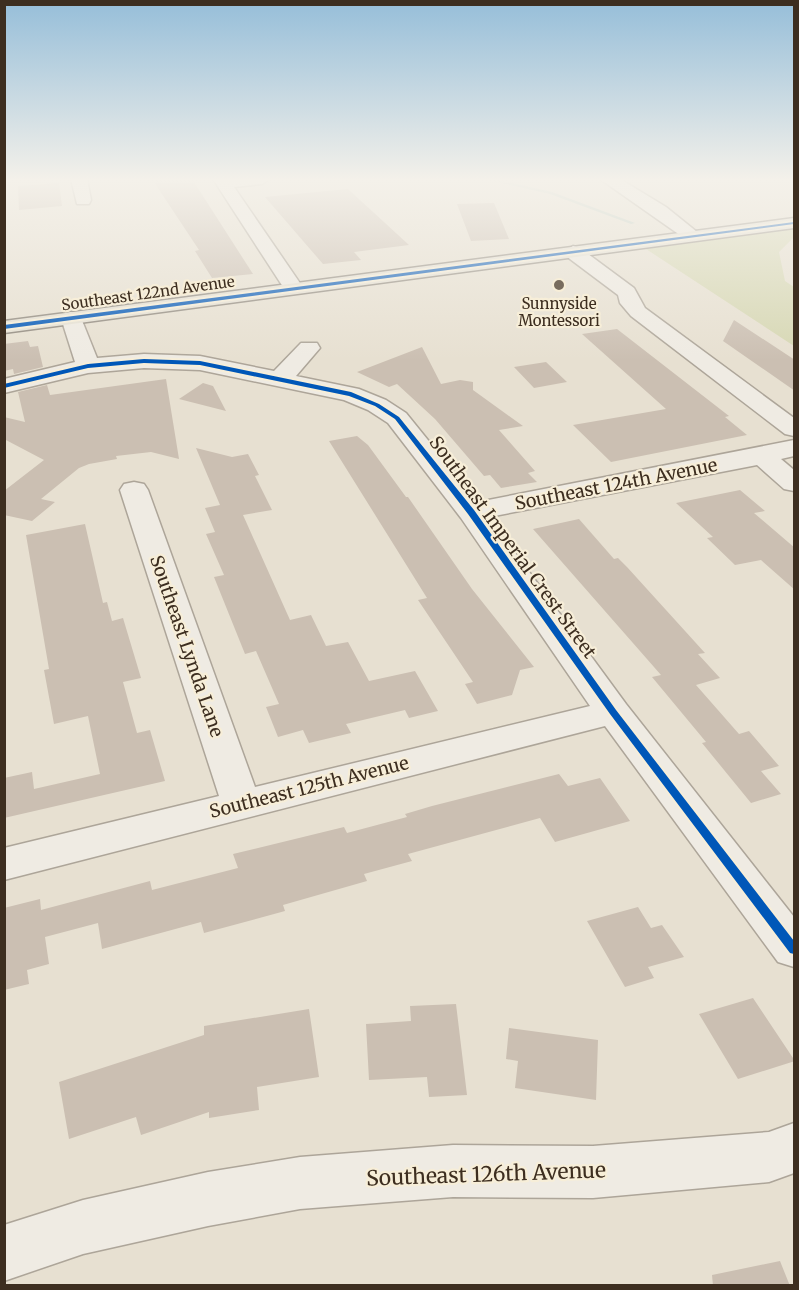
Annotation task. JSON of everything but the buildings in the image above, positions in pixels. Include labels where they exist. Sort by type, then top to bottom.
[{"type":"main road","name":"Southeast 122nd Avenue","points":[[4,327],[669,239]]},
{"type":"street","points":[[261,239],[294,289]]},
{"type":"street","points":[[573,252],[627,292],[630,303],[638,312],[795,429]]},
{"type":"street","points":[[71,318],[88,366]]},
{"type":"street","points":[[281,378],[309,348]]},
{"type":"street","name":"Southeast Imperial Crest Street","points":[[4,386],[88,366],[144,361],[200,363],[351,394],[377,405],[397,418],[471,512],[613,712],[795,950]]},
{"type":"street","name":"Southeast 124th Avenue","points":[[471,512],[795,448]]},
{"type":"street","points":[[762,456],[795,483]]},
{"type":"street","name":"Southeast Lynda Lane","points":[[134,490],[241,803]]},
{"type":"street","name":"Southeast 125th Avenue","points":[[4,864],[613,712]]},
{"type":"street","name":"Southeast 126th Avenue","points":[[4,1253],[83,1227],[208,1199],[300,1183],[453,1171],[593,1172],[769,1157],[795,1148]]},
{"type":"green space","points":[[719,239],[792,239],[779,252],[785,281],[794,287],[794,346],[646,249]]},
{"type":"cycle path","points":[[4,327],[671,239]]},
{"type":"cycle path","points":[[4,386],[88,366],[144,361],[200,363],[351,394],[377,405],[397,418],[471,512],[613,712],[794,949]]},
{"type":"place","name":"Sunnyside Montessori","points":[[559,285]]}]
